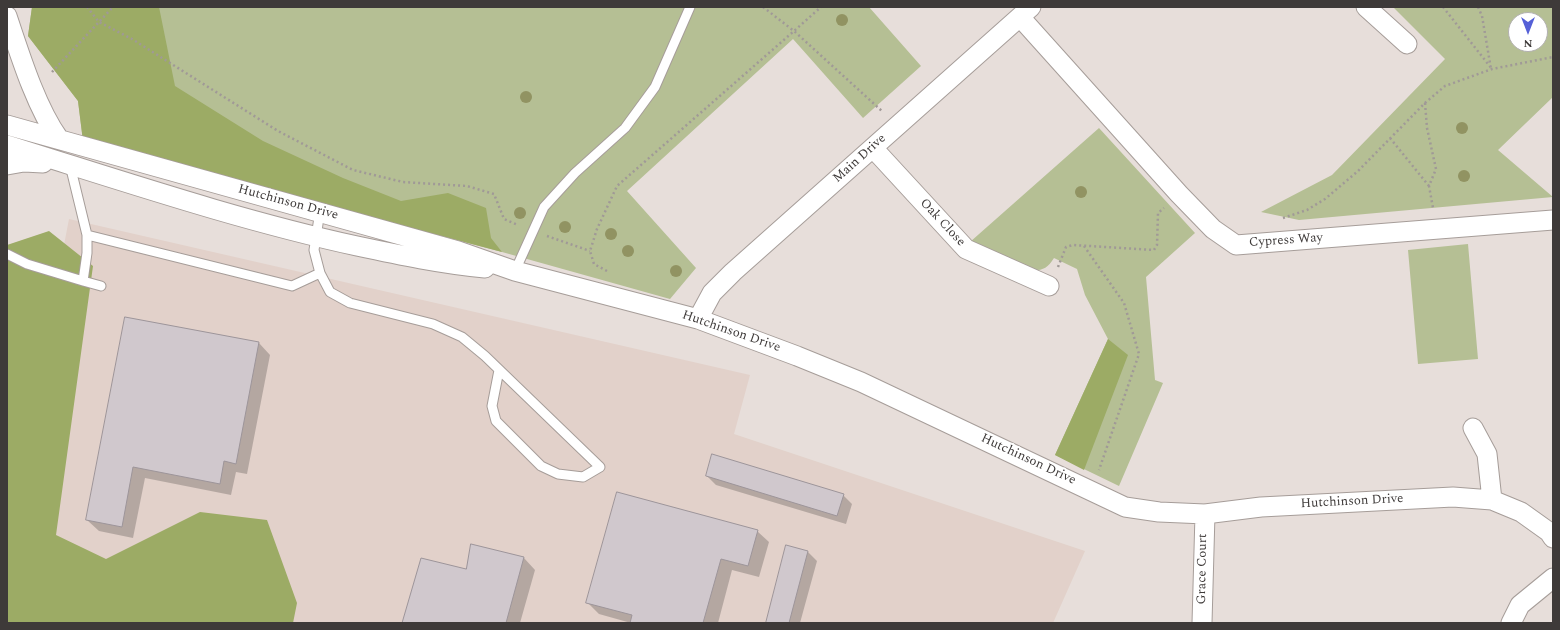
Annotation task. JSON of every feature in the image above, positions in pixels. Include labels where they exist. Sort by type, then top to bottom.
[{"type":"street","points":[[1366,7],[1407,44]]},
{"type":"street","name":"Main Drive","points":[[698,319],[712,293],[733,272],[1026,12]]},
{"type":"street","name":"Cypress Way","points":[[1026,12],[1179,194],[1213,228],[1236,245],[1553,220]]},
{"type":"street","points":[[7,16],[40,104],[51,127],[59,139]]},
{"type":"street","name":"Hutchinson Drive","points":[[7,125],[103,153],[320,211],[458,251],[515,271],[698,319],[861,382],[1125,506],[1159,512],[1205,514],[1261,506],[1453,497],[1492,500],[1521,512],[1549,532],[1553,538]]},
{"type":"street","name":"Hutchinson Drive","points":[[7,145],[208,208],[315,237],[451,265],[515,271]]},
{"type":"street","name":"Oak Close","points":[[872,148],[966,249],[1049,286]]},
{"type":"street","name":"Hutchinson Drive","points":[[7,165],[24,162],[70,165]]},
{"type":"street","points":[[1473,428],[1487,454],[1492,500]]},
{"type":"street","name":"Grace Court","points":[[1202,623],[1205,514]]},
{"type":"street","points":[[1512,623],[1520,605],[1553,578]]},
{"type":"lane","points":[[515,271],[534,232],[544,207],[575,173],[625,128],[655,87],[690,7]]},
{"type":"lane","points":[[70,165],[87,235],[87,253],[82,281]]},
{"type":"lane","points":[[320,211],[314,250],[320,273],[330,292],[350,303],[433,324],[462,337],[499,370],[600,467],[583,477],[558,474],[541,466],[496,421],[492,406],[499,370]]},
{"type":"lane","points":[[87,235],[292,286],[320,273]]},
{"type":"lane","points":[[7,254],[26,264],[101,286]]},
{"type":"path","points":[[86,7],[99,22],[132,39],[278,132],[353,170],[403,182],[467,186],[494,194],[504,219],[534,232],[590,251]]},
{"type":"path","points":[[52,72],[113,7]]},
{"type":"path","points":[[763,7],[794,31],[898,125]]},
{"type":"path","points":[[613,273],[594,264],[590,251],[597,228],[617,186],[821,7]]},
{"type":"path","points":[[1443,7],[1492,69]]},
{"type":"path","points":[[1478,7],[1482,16],[1492,69]]},
{"type":"path","points":[[1279,220],[1306,210],[1325,199],[1358,171],[1425,103],[1445,86],[1492,69],[1553,57]]},
{"type":"path","points":[[1425,103],[1427,128],[1436,170],[1429,186]]},
{"type":"path","points":[[1390,138],[1429,186],[1437,230]]},
{"type":"path","points":[[1049,286],[1066,247],[1073,245],[1154,250],[1157,245],[1158,213],[1179,194]]},
{"type":"path","points":[[1084,246],[1124,303],[1139,354],[1092,490]]},
{"type":"shaded area","points":[[69,219],[750,375],[734,434],[1085,551],[1053,623],[7,623],[7,540]]},
{"type":"green space","points":[[32,7],[869,7],[921,66],[863,118],[793,39],[627,191],[696,268],[670,299],[502,252],[83,141],[78,101],[28,36]]},
{"type":"green space","points":[[32,7],[159,7],[175,86],[263,141],[343,178],[401,201],[448,193],[486,208],[491,238],[502,252],[83,141],[78,101],[28,36]]},
{"type":"green space","points":[[1393,7],[1553,7],[1553,97],[1498,150],[1553,197],[1299,220],[1261,212],[1332,175],[1445,59]]},
{"type":"green space","points":[[1099,128],[1195,233],[1146,277],[1155,380],[1163,383],[1119,486],[1055,455],[1108,339],[1085,295],[1077,269],[1054,258],[1049,265],[1044,268],[1029,270],[970,242]]},
{"type":"green space","points":[[49,231],[93,266],[56,535],[106,559],[200,512],[267,520],[297,603],[293,623],[7,623],[7,245]]},
{"type":"green space","points":[[1468,244],[1478,359],[1418,364],[1408,250]]},
{"type":"green space","points":[[1108,339],[1128,355],[1084,470],[1055,455]]},
{"type":"building","points":[[125,317],[259,342],[236,464],[224,461],[220,484],[133,467],[122,527],[86,520]]},
{"type":"building","points":[[712,454],[844,494],[837,516],[706,476]]},
{"type":"building","points":[[617,492],[758,530],[748,566],[721,559],[703,623],[630,623],[632,615],[586,603]]},
{"type":"building","points":[[471,544],[524,557],[506,623],[402,623],[421,558],[466,569]]},
{"type":"building","points":[[786,545],[808,551],[789,623],[766,623]]}]
